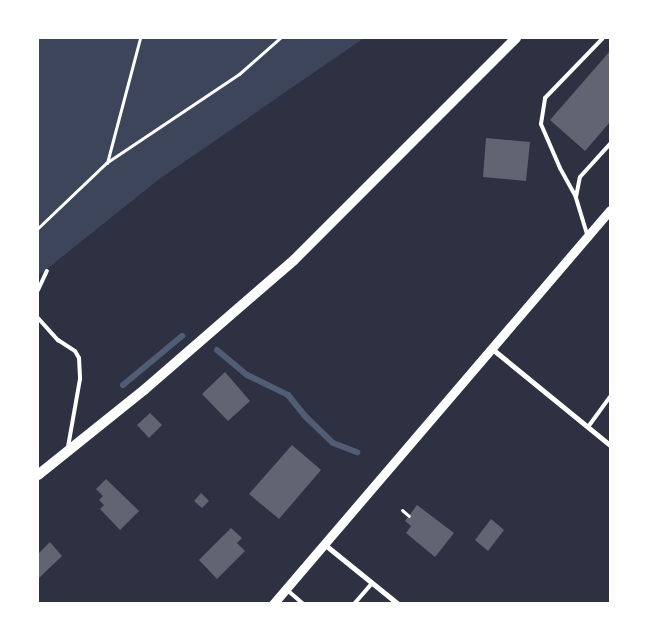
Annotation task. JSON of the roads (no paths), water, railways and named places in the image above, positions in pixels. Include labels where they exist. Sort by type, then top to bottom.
[{"type":"main road","points":[[38,475],[144,390],[294,260],[516,38]]},
{"type":"street","points":[[273,604],[610,210]]},
{"type":"street","points":[[492,348],[610,445]]},
{"type":"street","points":[[324,544],[398,604]]},
{"type":"lane","points":[[588,236],[576,198],[560,168],[541,124],[545,98],[603,38]]},
{"type":"lane","points":[[576,198],[580,177],[610,144]]},
{"type":"lane","points":[[38,290],[47,272]]},
{"type":"lane","points":[[38,318],[58,340],[75,351],[80,363],[80,380],[67,452]]},
{"type":"lane","points":[[588,427],[610,396]]},
{"type":"lane","points":[[354,604],[372,582]]},
{"type":"lane","points":[[286,589],[303,604]]},
{"type":"waterway","points":[[123,385],[182,336]]},
{"type":"waterway","points":[[217,350],[247,375],[288,395],[306,417],[333,443],[357,452]]}]
